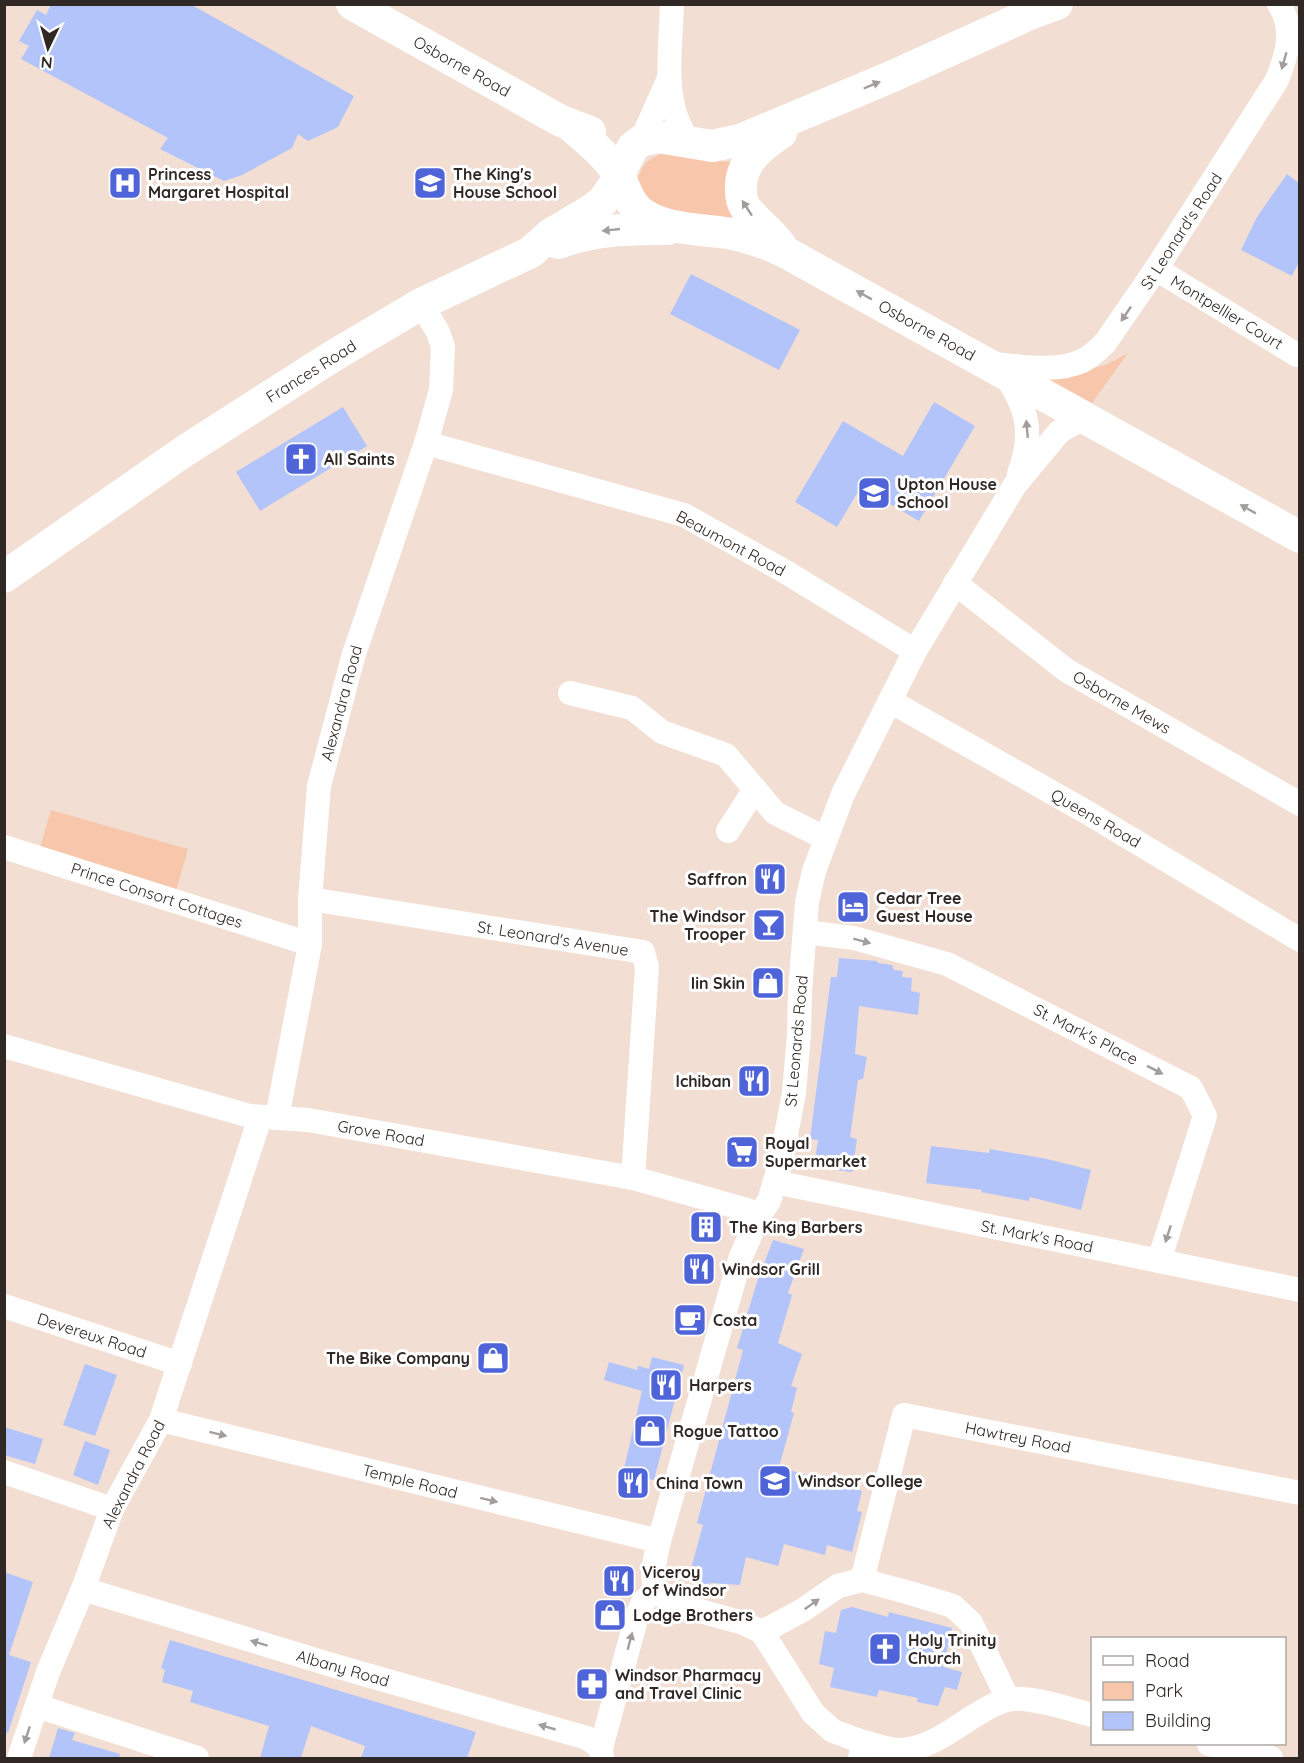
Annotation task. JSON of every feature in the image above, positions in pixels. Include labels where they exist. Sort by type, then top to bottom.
[{"type":"main road","name":"Osborne Road","points":[[352,4],[571,126],[618,140],[641,141],[658,137],[712,146],[724,145],[818,108]]},
{"type":"main road","points":[[785,252],[777,240],[744,206],[740,186],[742,175],[752,156],[765,143],[818,108],[1032,12],[1058,4]]},
{"type":"main road","name":"Osborne Road","points":[[571,126],[605,157],[621,177],[629,198],[642,214],[670,225],[748,238],[785,252],[1299,537]]},
{"type":"main road","name":"Frances Road","points":[[4,577],[183,452],[333,356],[420,304],[531,252],[551,234],[603,201],[621,177],[626,159],[633,147],[641,141]]},
{"type":"main road","points":[[531,252],[574,237],[610,230],[690,229]]},
{"type":"street","points":[[672,4],[670,76],[674,113],[683,134],[690,142]]},
{"type":"street","name":"St Leonard's Road","points":[[996,368],[1051,366],[1081,361],[1094,354],[1105,343],[1156,269],[1277,80],[1286,58],[1288,41],[1288,26],[1279,4]]},
{"type":"street","points":[[641,141],[670,76]]},
{"type":"street","name":"Montpellier Court","points":[[1156,269],[1297,355]]},
{"type":"street","name":"Alexandra Road","points":[[19,1758],[48,1672],[83,1589],[112,1509],[162,1420],[268,1118],[310,944],[310,899],[319,786],[353,657],[426,443],[441,390],[443,348],[438,332],[420,304]]},
{"type":"street","name":"St Leonards Road","points":[[996,368],[1024,408],[1028,426],[1027,449],[1015,485]]},
{"type":"street","name":"St Leonards Road","points":[[656,1590],[653,1575],[659,1541],[740,1259],[759,1215],[769,1201],[786,1136],[794,1093],[807,902],[825,838],[843,794],[915,651],[1015,485],[1059,432],[1086,419]]},
{"type":"street","name":"Beaumont Road","points":[[426,443],[684,515],[784,571],[915,651]]},
{"type":"street","name":"Osborne Mews","points":[[955,583],[1066,670],[1299,804]]},
{"type":"street","points":[[570,693],[632,708],[662,732],[726,755],[775,813],[825,838]]},
{"type":"street","name":"Queens Road","points":[[890,700],[1083,810],[1299,940]]},
{"type":"street","points":[[728,831],[755,789]]},
{"type":"street","name":"Prince Consort Cottages","points":[[4,847],[310,944]]},
{"type":"street","name":"St. Leonard's Avenue","points":[[310,899],[643,952],[646,967],[633,1178]]},
{"type":"street","name":"St. Mark's Place","points":[[805,932],[854,938],[947,964],[1191,1088],[1205,1116],[1159,1261]]},
{"type":"street","name":"Grove Road","points":[[4,1046],[268,1118],[308,1120],[633,1178],[759,1215]]},
{"type":"street","name":"St. Mark's Road","points":[[775,1182],[1299,1290]]},
{"type":"street","name":"Devereux Road","points":[[4,1306],[180,1364]]},
{"type":"street","name":"Hawtrey Road","points":[[862,1580],[904,1415],[1299,1492]]},
{"type":"street","name":"Temple Road","points":[[162,1420],[659,1541]]},
{"type":"street","points":[[4,1472],[112,1509]]},
{"type":"street","points":[[762,1632],[803,1610],[838,1586],[862,1580],[953,1606],[971,1623],[1008,1699]]},
{"type":"street","name":"Albany Road","points":[[83,1589],[332,1665],[587,1738],[602,1753]]},
{"type":"street","points":[[602,1753],[637,1616],[643,1602],[656,1590],[672,1603],[743,1623],[762,1632],[813,1713],[833,1731],[861,1750],[897,1750],[918,1747],[939,1738],[1008,1699],[1023,1698],[1091,1715]]},
{"type":"street","points":[[36,1706],[197,1758]]},
{"type":"street","points":[[1223,1750],[1271,1758]]},
{"type":"green space","points":[[663,153],[702,160],[732,162],[735,217],[731,220],[653,210],[637,184],[645,164]]},
{"type":"green space","points":[[1128,353],[1092,403],[1049,379],[1106,365]]},
{"type":"green space","points":[[51,810],[188,849],[174,898],[37,858]]},
{"type":"building","points":[[51,4],[190,4],[354,96],[338,127],[308,141],[298,134],[292,148],[242,175],[224,181],[160,149],[168,138],[21,59],[29,46],[19,41],[37,10],[46,15]]},
{"type":"building","points":[[1287,174],[1299,183],[1299,262],[1292,276],[1241,250],[1257,217]]},
{"type":"building","points":[[691,274],[800,330],[779,370],[670,314]]},
{"type":"building","points":[[934,402],[975,426],[919,521],[861,487],[837,527],[795,502],[843,421],[903,456]]},
{"type":"building","name":"All Saints","points":[[343,407],[367,446],[260,511],[236,472]]},
{"type":"building","points":[[839,958],[877,961],[892,965],[894,970],[903,971],[902,977],[912,978],[911,991],[920,993],[918,1015],[859,1006],[855,1054],[867,1057],[863,1079],[858,1080],[850,1137],[857,1139],[852,1172],[814,1167],[818,1140],[810,1139],[831,977],[837,977]]},
{"type":"building","points":[[931,1146],[989,1153],[990,1149],[1047,1159],[1091,1170],[1081,1210],[1030,1197],[1029,1201],[981,1192],[982,1190],[926,1183]]},
{"type":"building","name":"Windsor College","points":[[773,1240],[804,1249],[788,1293],[792,1295],[778,1343],[802,1354],[791,1386],[797,1388],[791,1412],[794,1413],[779,1467],[862,1491],[857,1511],[862,1512],[852,1552],[827,1545],[825,1555],[784,1544],[778,1566],[746,1557],[740,1585],[712,1583],[700,1585],[691,1580],[690,1572],[703,1525],[697,1523],[743,1350],[737,1348],[757,1282]]},
{"type":"building","points":[[652,1357],[684,1365],[654,1480],[623,1473],[642,1391],[604,1380],[609,1362],[637,1370],[638,1366],[649,1369]]},
{"type":"building","points":[[85,1364],[117,1375],[95,1436],[63,1425]]},
{"type":"building","points":[[4,1427],[43,1439],[35,1464],[4,1455]]},
{"type":"building","points":[[85,1441],[110,1450],[98,1485],[73,1475]]},
{"type":"building","points":[[4,1572],[33,1582],[9,1655],[31,1662],[8,1733],[4,1732]]},
{"type":"building","name":"Holy Trinity Church","points":[[852,1607],[888,1617],[889,1612],[952,1628],[943,1667],[962,1672],[957,1690],[945,1687],[938,1706],[917,1702],[918,1698],[879,1690],[877,1697],[830,1687],[834,1668],[819,1664],[825,1631],[836,1633],[841,1610]]},
{"type":"building","points":[[170,1640],[476,1732],[467,1758],[361,1758],[365,1746],[311,1726],[301,1758],[260,1758],[269,1726],[190,1702],[193,1691],[162,1682],[165,1670],[161,1668]]},
{"type":"building","points":[[58,1728],[75,1733],[72,1740],[120,1754],[119,1758],[49,1758]]},
{"type":"place","name":"Princess Margaret Hospital","points":[[125,183]]},
{"type":"place","name":"The King's House School","points":[[430,183]]},
{"type":"place","name":"All Saints","points":[[301,459]]},
{"type":"place","name":"Upton House School","points":[[874,493]]},
{"type":"place","name":"Saffron","points":[[770,879]]},
{"type":"place","name":"Cedar Tree Guest House","points":[[853,907]]},
{"type":"place","name":"The Windsor Trooper","points":[[769,925]]},
{"type":"place","name":"Iin Skin","points":[[768,983]]},
{"type":"place","name":"Ichiban","points":[[754,1081]]},
{"type":"place","name":"Royal Supermarket","points":[[742,1152]]},
{"type":"place","name":"The King Barbers","points":[[706,1227]]},
{"type":"place","name":"Windsor Grill","points":[[699,1269]]},
{"type":"place","name":"Costa","points":[[690,1320]]},
{"type":"place","name":"The Bike Company","points":[[493,1358]]},
{"type":"place","name":"Harpers","points":[[666,1385]]},
{"type":"place","name":"Rogue Tattoo","points":[[650,1431]]},
{"type":"place","name":"Windsor College","points":[[775,1481]]},
{"type":"place","name":"China Town","points":[[633,1483]]},
{"type":"place","name":"Viceroy of Windsor","points":[[619,1581]]},
{"type":"place","name":"Lodge Brothers","points":[[610,1615]]},
{"type":"place","name":"Holy Trinity Church","points":[[885,1649]]},
{"type":"place","name":"Windsor Pharmacy and Travel Clinic","points":[[592,1684]]}]
